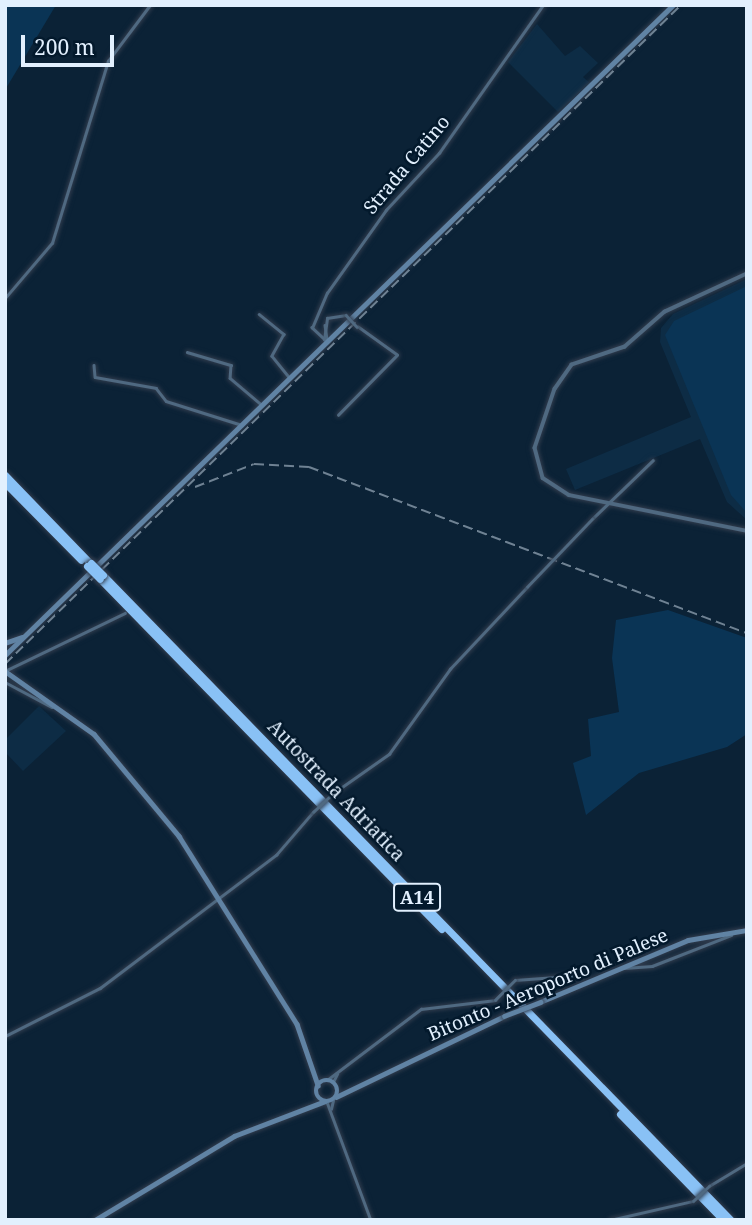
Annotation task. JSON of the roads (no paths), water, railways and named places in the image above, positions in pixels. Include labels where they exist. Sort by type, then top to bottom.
[{"type":"highway","name":"Autostrada Adriatica","points":[[5,475],[723,1220]]},
{"type":"highway","name":"Autostrada Adriatica","points":[[5,483],[89,564]]},
{"type":"highway","name":"Autostrada Adriatica","points":[[101,577],[731,1220]]},
{"type":"main road","points":[[5,653],[673,5]]},
{"type":"main road","points":[[5,643],[26,635]]},
{"type":"main road","points":[[6,671],[82,723],[149,796],[222,896],[297,1024],[316,1071],[318,1084],[316,1093],[307,1104]]},
{"type":"main road","name":"Bitonto - Aeroporto di Palese","points":[[363,1080],[504,1016],[698,937],[745,930]]},
{"type":"main road","points":[[316,1071],[330,1082],[335,1098]]},
{"type":"main road","points":[[318,1084],[363,1080]]},
{"type":"main road","points":[[95,1220],[226,1140],[307,1104],[326,1102],[363,1080]]},
{"type":"main road","points":[[316,1093],[326,1102]]},
{"type":"street","points":[[5,298],[52,243],[105,67],[150,5]]},
{"type":"street","name":"Strada Catino","points":[[318,336],[312,328],[327,293],[362,240],[439,153],[543,5]]},
{"type":"street","points":[[747,274],[665,312],[625,347],[578,361],[558,381],[535,449],[538,467],[560,492],[747,531]]},
{"type":"street","points":[[259,314],[284,334],[272,356],[290,379]]},
{"type":"street","points":[[326,341],[324,325],[331,315],[346,315],[397,355],[338,415]]},
{"type":"street","points":[[326,341],[318,336],[325,330],[339,331]]},
{"type":"street","points":[[187,352],[231,365],[230,378],[263,405]]},
{"type":"street","points":[[94,365],[95,377],[156,388],[166,401],[242,425]]},
{"type":"street","points":[[5,1036],[89,996],[276,855],[332,794],[389,754],[450,669],[592,519],[653,460]]},
{"type":"street","points":[[6,671],[125,613]]},
{"type":"street","points":[[5,682],[82,723]]},
{"type":"street","points":[[624,968],[652,966],[745,930]]},
{"type":"street","points":[[330,1082],[421,1009],[495,1000],[514,980],[583,975]]},
{"type":"street","points":[[331,1109],[335,1098]]},
{"type":"street","points":[[326,1102],[331,1109],[371,1220]]},
{"type":"street","points":[[610,1220],[693,1201],[709,1186],[747,1163]]},
{"type":"railway","points":[[5,664],[681,5]]},
{"type":"railway","points":[[195,487],[254,464],[309,467],[747,633]]}]
